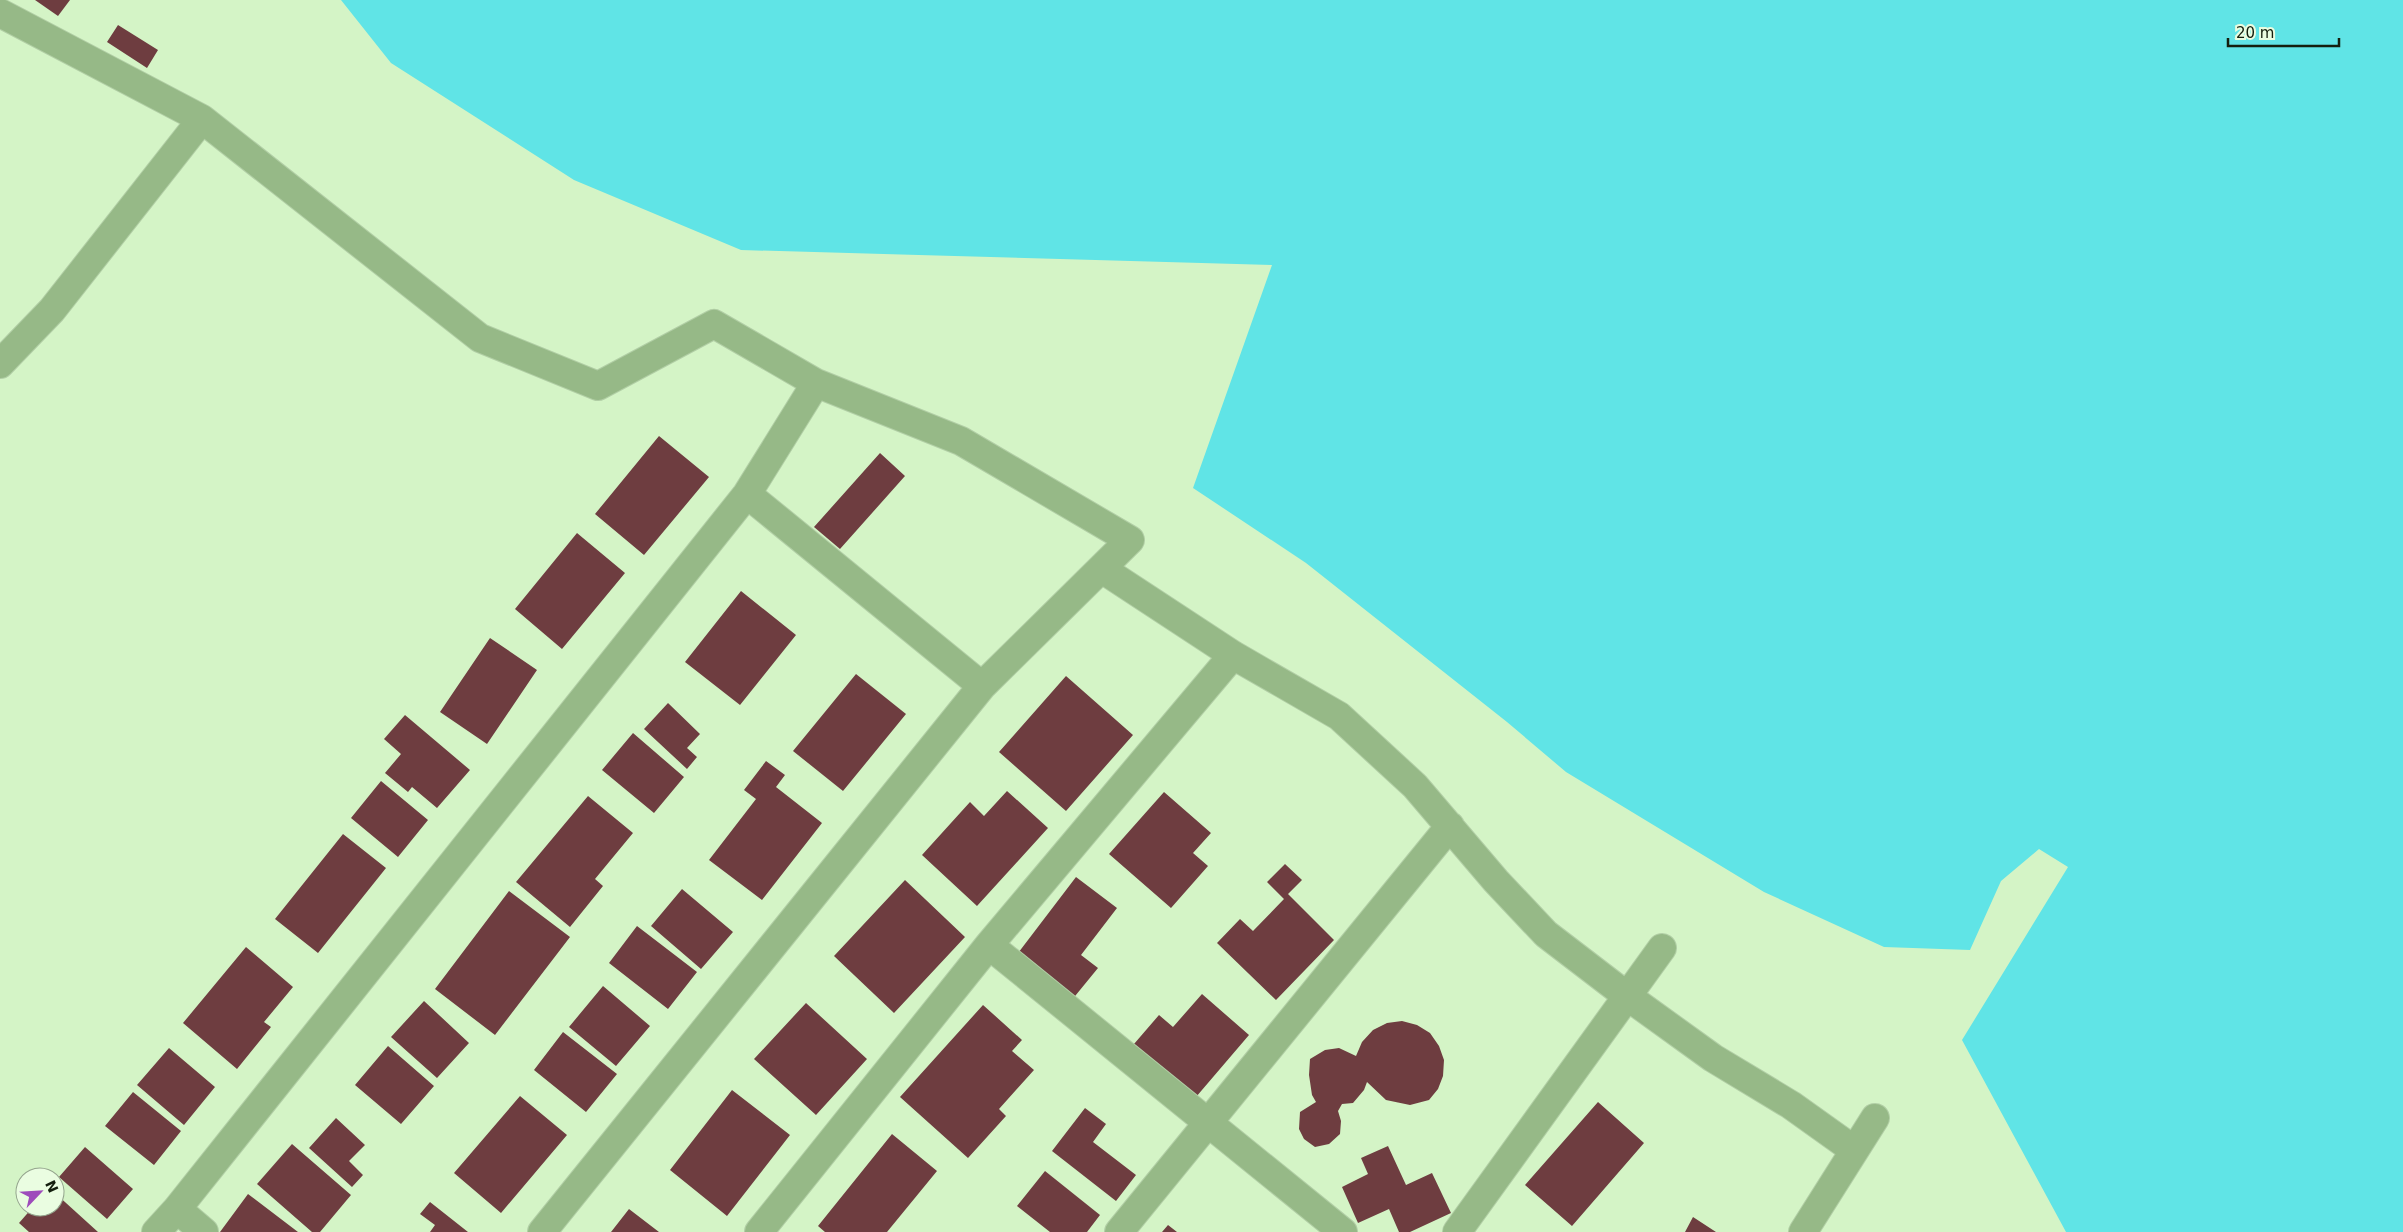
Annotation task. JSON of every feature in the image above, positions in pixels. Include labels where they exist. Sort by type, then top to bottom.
[{"type":"street","points":[[0,13],[202,119],[480,338],[598,386],[714,324],[816,383],[961,442],[1130,540],[982,686],[542,1232]]},
{"type":"street","points":[[0,364],[52,310],[202,119]]},
{"type":"street","points":[[156,1232],[177,1209],[747,494],[816,383]]},
{"type":"street","points":[[747,494],[982,686]]},
{"type":"street","points":[[1102,569],[1233,655],[1339,716],[1415,786],[1496,881],[1546,934],[1713,1058],[1791,1105],[1854,1150]]},
{"type":"street","points":[[759,1232],[989,945],[1233,655]]},
{"type":"street","points":[[1119,1232],[1450,826]]},
{"type":"street","points":[[989,945],[1343,1232]]},
{"type":"street","points":[[1457,1232],[1662,948]]},
{"type":"street","points":[[1803,1232],[1874,1118]]},
{"type":"street","points":[[177,1209],[204,1232]]},
{"type":"water","points":[[341,0],[2403,0],[2403,1232],[2066,1232],[1962,1040],[2068,867],[2039,849],[2001,881],[1970,950],[1884,947],[1764,892],[1566,772],[1507,722],[1306,563],[1193,488],[1272,265],[741,250],[574,180],[391,63]]},
{"type":"building","points":[[35,0],[70,0],[58,16]]},
{"type":"building","points":[[118,25],[158,50],[147,68],[107,42]]},
{"type":"building","points":[[659,436],[709,477],[644,555],[595,514]]},
{"type":"building","points":[[880,453],[905,476],[840,549],[814,527]]},
{"type":"building","points":[[577,533],[625,573],[562,649],[515,609]]},
{"type":"building","points":[[741,591],[796,635],[740,705],[685,662]]},
{"type":"building","points":[[490,638],[537,670],[487,744],[440,712]]},
{"type":"building","points":[[856,674],[906,714],[843,791],[793,751]]},
{"type":"building","points":[[1066,676],[1133,735],[1066,811],[999,752]]},
{"type":"building","points":[[668,703],[700,734],[687,748],[697,757],[687,769],[644,729]]},
{"type":"building","points":[[405,715],[470,770],[437,808],[412,787],[408,792],[385,773],[401,754],[384,739]]},
{"type":"building","points":[[633,733],[684,777],[654,813],[602,770]]},
{"type":"building","points":[[766,761],[785,775],[776,787],[822,823],[762,900],[709,860],[756,799],[744,790]]},
{"type":"building","points":[[381,781],[428,820],[398,857],[351,818]]},
{"type":"building","points":[[1007,791],[1048,828],[977,906],[922,855],[970,802],[984,816]]},
{"type":"building","points":[[1164,792],[1211,833],[1193,853],[1208,866],[1171,908],[1109,854]]},
{"type":"building","points":[[588,796],[633,833],[595,879],[603,886],[570,927],[516,882]]},
{"type":"building","points":[[343,834],[386,868],[318,953],[275,919]]},
{"type":"building","points":[[1285,864],[1302,880],[1288,894],[1334,940],[1276,1000],[1217,943],[1240,919],[1253,931],[1284,899],[1267,882]]},
{"type":"building","points":[[1076,877],[1117,908],[1081,955],[1098,968],[1071,1001],[1015,957]]},
{"type":"building","points":[[905,880],[965,937],[894,1013],[834,956]]},
{"type":"building","points":[[682,889],[733,932],[701,969],[651,926]]},
{"type":"building","points":[[509,891],[570,937],[495,1035],[435,989]]},
{"type":"building","points":[[637,926],[697,972],[668,1009],[609,963]]},
{"type":"building","points":[[246,947],[293,987],[264,1022],[271,1027],[237,1069],[183,1023]]},
{"type":"building","points":[[603,986],[650,1026],[616,1066],[569,1027]]},
{"type":"building","points":[[1202,994],[1249,1035],[1196,1097],[1134,1044],[1159,1015],[1173,1027]]},
{"type":"building","points":[[424,1001],[469,1043],[437,1078],[391,1037]]},
{"type":"building","points":[[806,1003],[867,1059],[816,1115],[754,1059]]},
{"type":"building","points":[[983,1005],[1022,1040],[1012,1051],[1034,1070],[999,1109],[1006,1116],[968,1158],[900,1097]]},
{"type":"building","points":[[1402,1021],[1417,1025],[1430,1033],[1439,1046],[1444,1060],[1443,1076],[1438,1089],[1429,1100],[1410,1105],[1386,1100],[1367,1082],[1364,1090],[1353,1103],[1342,1104],[1338,1111],[1341,1121],[1340,1134],[1329,1144],[1315,1147],[1304,1139],[1299,1129],[1300,1112],[1316,1102],[1312,1095],[1309,1075],[1310,1059],[1325,1050],[1339,1048],[1356,1056],[1362,1042],[1373,1030],[1387,1023]]},
{"type":"building","points":[[563,1032],[617,1074],[586,1112],[534,1070]]},
{"type":"building","points":[[388,1046],[434,1086],[401,1124],[355,1085]]},
{"type":"building","points":[[169,1048],[215,1087],[184,1125],[137,1085]]},
{"type":"building","points":[[732,1090],[790,1135],[727,1216],[670,1170]]},
{"type":"building","points":[[133,1092],[181,1131],[154,1165],[105,1126]]},
{"type":"building","points":[[520,1096],[567,1135],[501,1213],[454,1173]]},
{"type":"building","points":[[1598,1102],[1644,1143],[1572,1226],[1525,1185]]},
{"type":"building","points":[[1085,1108],[1106,1124],[1093,1142],[1136,1175],[1116,1201],[1052,1151]]},
{"type":"building","points":[[336,1118],[365,1145],[349,1161],[363,1175],[352,1187],[309,1148]]},
{"type":"building","points":[[892,1134],[937,1171],[887,1232],[825,1232],[818,1226]]},
{"type":"building","points":[[292,1144],[351,1195],[320,1232],[312,1232],[257,1184]]},
{"type":"building","points":[[1388,1146],[1406,1185],[1432,1173],[1451,1213],[1410,1232],[1399,1232],[1389,1209],[1358,1223],[1342,1187],[1368,1174],[1361,1158]]},
{"type":"building","points":[[85,1147],[133,1189],[107,1219],[65,1182],[65,1170]]},
{"type":"building","points":[[1045,1171],[1100,1215],[1087,1232],[1050,1232],[1017,1206]]},
{"type":"building","points":[[248,1194],[298,1232],[220,1232]]},
{"type":"building","points":[[65,1202],[98,1232],[29,1232],[19,1223],[24,1217],[65,1217]]},
{"type":"building","points":[[430,1202],[468,1232],[430,1232],[435,1225],[420,1214]]},
{"type":"building","points":[[629,1209],[659,1232],[611,1232]]},
{"type":"building","points":[[1693,1217],[1716,1232],[1685,1232]]},
{"type":"building","points":[[1168,1225],[1177,1232],[1162,1232]]}]
